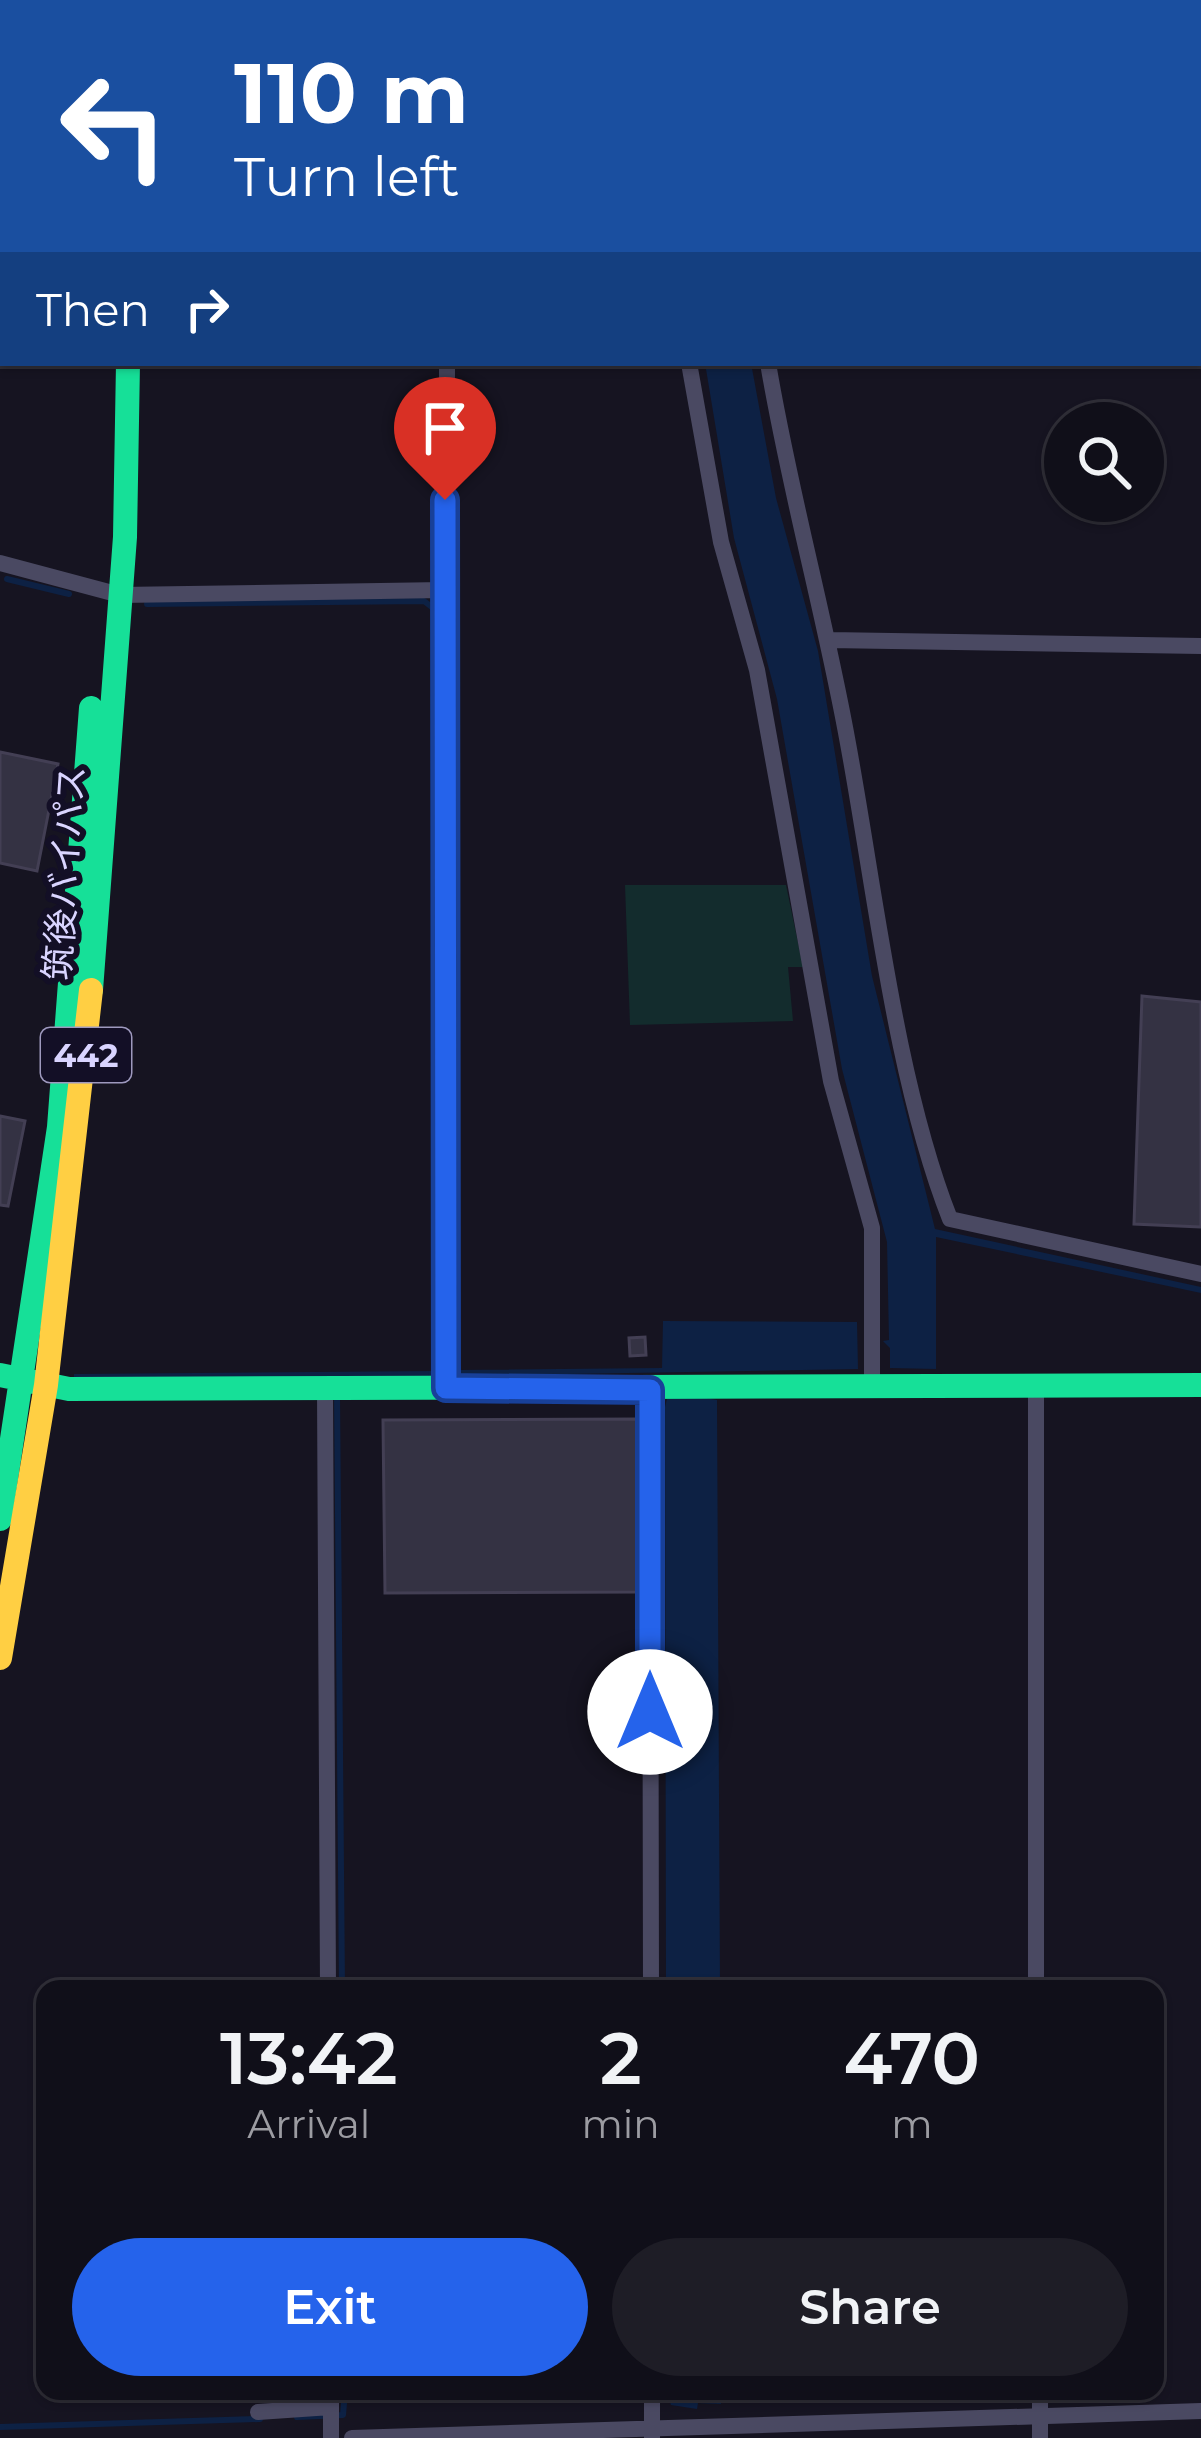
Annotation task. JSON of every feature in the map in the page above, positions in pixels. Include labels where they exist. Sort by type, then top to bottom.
[{"type":"main road","name":"筑後バイパス","points":[[0,1519],[58,1127],[128,366]]},
{"type":"main road","name":"筑後バイパス","points":[[0,1658],[23,1380]]},
{"type":"main road","points":[[23,1380],[325,1389],[1201,1384]]},
{"type":"street","points":[[446,1388],[443,590],[447,366]]},
{"type":"street","points":[[690,366],[721,542],[757,670],[830,1081],[872,1228],[872,1384]]},
{"type":"street","points":[[768,366],[784,459],[829,640],[901,1034],[950,1219],[1201,1274]]},
{"type":"street","points":[[0,563],[110,592],[443,590]]},
{"type":"street","points":[[829,640],[1201,646]]},
{"type":"street","points":[[1036,1388],[1036,1980]]},
{"type":"street","points":[[325,1389],[328,1980]]},
{"type":"street","points":[[651,1980],[656,1389]]},
{"type":"street","points":[[257,2412],[325,2400]]},
{"type":"street","points":[[331,2400],[331,2438]]},
{"type":"street","points":[[653,2400],[655,2430]]},
{"type":"street","points":[[1040,2400],[1040,2438]]},
{"type":"street","points":[[352,2438],[1201,2411]]},
{"type":"green space","points":[[625,885],[786,885],[803,967],[788,967],[793,1021],[630,1025]]},
{"type":"water","points":[[705,366],[752,366],[776,498],[818,651],[872,976],[935,1229],[1201,1287],[1201,1293],[936,1237],[936,1369],[890,1368],[890,1348],[883,1341],[889,1340],[887,1242],[842,1069],[777,699],[734,538]]},
{"type":"water","points":[[663,1321],[857,1322],[858,1369],[457,1376],[457,1370],[662,1368]]},
{"type":"water","points":[[435,1371],[436,1377],[74,1380],[74,1374]]},
{"type":"water","points":[[690,1395],[717,1400],[720,1980],[666,1980],[667,1399]]},
{"type":"water","points":[[669,2400],[721,2400],[721,2404],[698,2403],[697,2409],[671,2405]]},
{"type":"building","points":[[0,752],[58,764],[37,871],[0,863]]},
{"type":"building","points":[[1142,996],[1201,1002],[1201,1227],[1134,1224]]},
{"type":"building","points":[[0,1116],[25,1121],[8,1206],[0,1205]]},
{"type":"building","points":[[645,1337],[646,1355],[630,1356],[629,1338]]},
{"type":"building","points":[[637,1419],[638,1592],[385,1593],[383,1420]]},
{"type":"waterway","points":[[7,579],[69,594]]},
{"type":"waterway","points":[[147,604],[424,601],[433,608],[436,1374],[431,1374]]},
{"type":"waterway","points":[[337,1393],[342,1980]]},
{"type":"waterway","points":[[297,2417],[343,2415],[344,2400]]},
{"type":"waterway","points":[[0,2427],[260,2419]]},
{"type":"traffic: fast","points":[[91,990],[125,537],[128,366]]},
{"type":"traffic: fast","points":[[0,1519],[59,1127],[91,708]]},
{"type":"traffic: fast","points":[[0,1375],[69,1389],[1201,1385]]},
{"type":"traffic: slow","points":[[0,1658],[46,1385],[91,990]]},
{"type":"route","points":[[445,500],[446,1388],[650,1390],[650,1712]]}]
